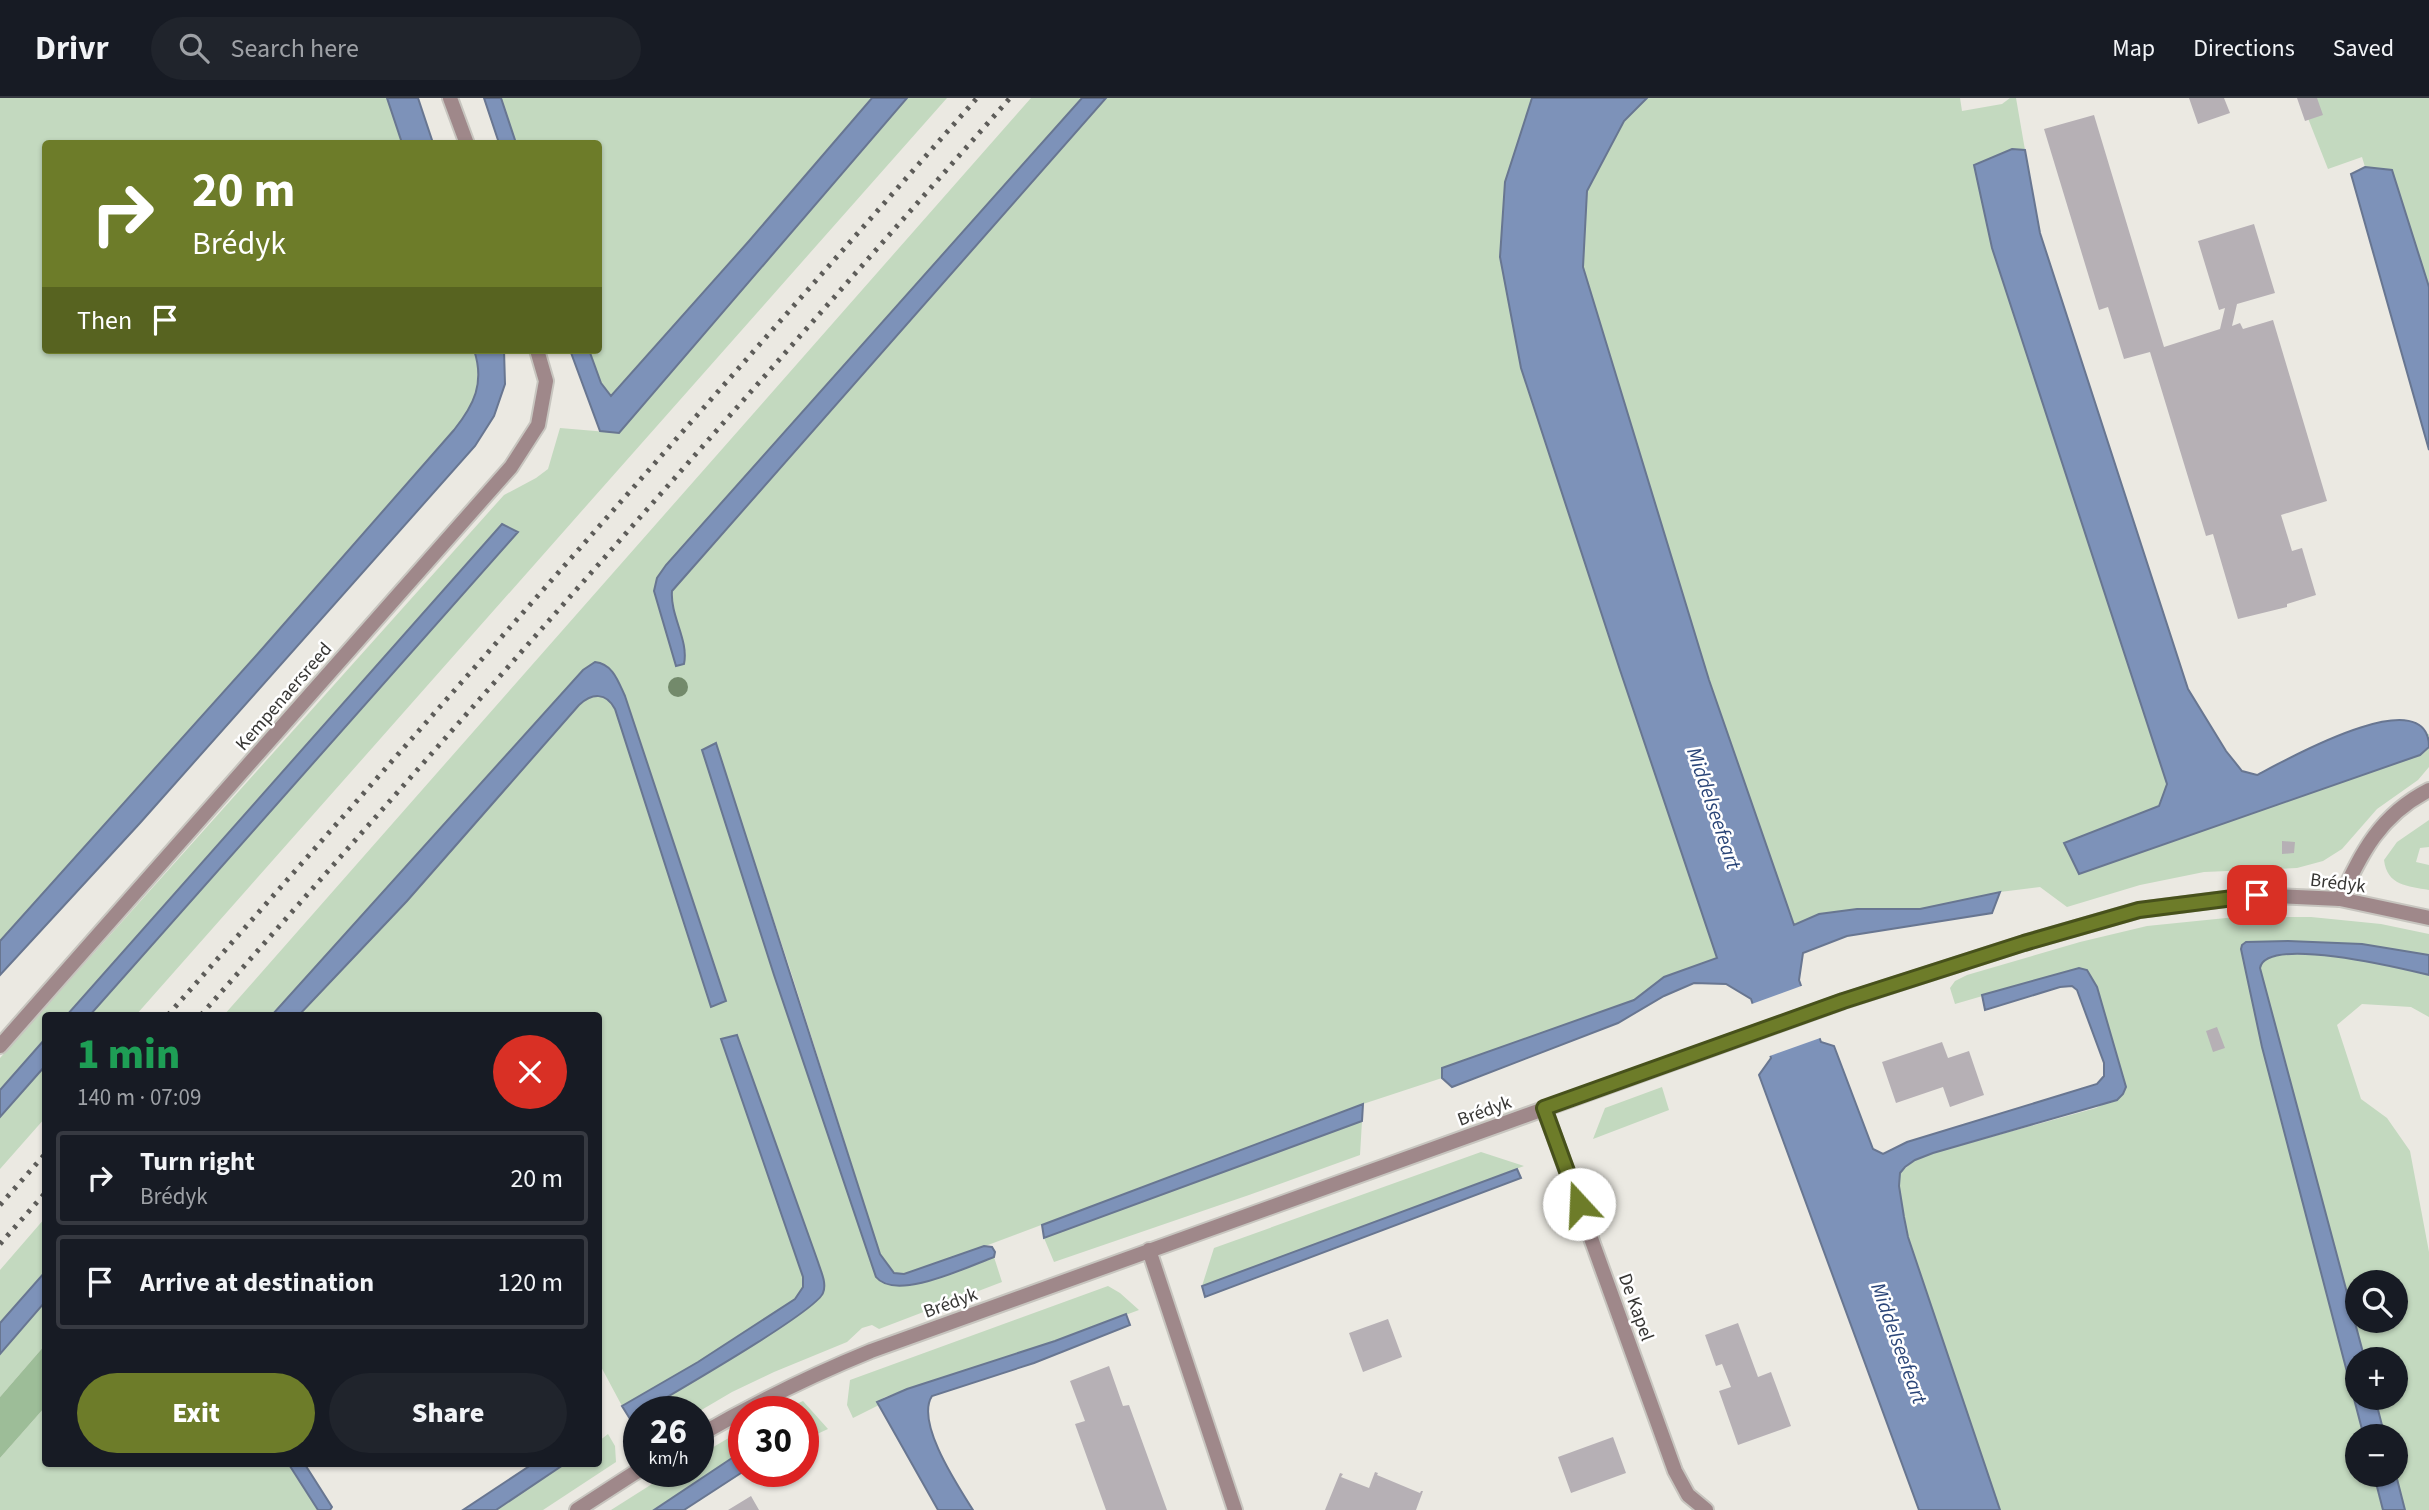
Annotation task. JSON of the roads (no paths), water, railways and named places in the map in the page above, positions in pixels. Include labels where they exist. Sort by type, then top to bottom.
[{"type":"street","points":[[450,98],[466,140]]},
{"type":"street","name":"Kempenaersreed","points":[[0,1046],[511,467],[538,425],[547,381],[538,354]]},
{"type":"street","points":[[2340,899],[2362,852],[2386,820],[2429,790]]},
{"type":"street","name":"Brédyk","points":[[714,1427],[816,1374],[871,1351],[1843,1001],[2024,943],[2139,910],[2257,895],[2340,899],[2429,918]]},
{"type":"street","name":"De Kapel","points":[[1544,1108],[1675,1471],[1688,1495],[1706,1510]]},
{"type":"street","points":[[1149,1251],[1235,1510]]},
{"type":"street","points":[[577,1510],[623,1480]]},
{"type":"water","points":[[387,98],[418,98],[432,140],[401,140]]},
{"type":"water","points":[[484,98],[501,98],[515,140],[498,140]]},
{"type":"water","points":[[872,98],[907,98],[619,433],[600,431],[571,354],[590,354],[601,383],[611,396]]},
{"type":"water","points":[[1082,98],[1106,98],[672,591],[685,655],[684,664],[676,666],[654,591],[657,578],[666,565]]},
{"type":"water","name":"Middelseefeart","points":[[1532,98],[1647,98],[1624,121],[1587,191],[1583,267],[1709,680],[1794,925],[1819,914],[1857,909],[1920,909],[2000,892],[1992,913],[1847,936],[1803,953],[1799,980],[1821,1042],[1834,1046],[1873,1149],[1883,1154],[1907,1142],[2097,1084],[2104,1076],[2104,1063],[2077,990],[2072,986],[2060,987],[1985,1010],[1982,995],[2079,968],[2087,970],[2097,987],[2126,1087],[2117,1100],[1933,1153],[1915,1160],[1900,1173],[1899,1186],[1908,1237],[2000,1510],[1919,1510],[1759,1075],[1771,1058],[1751,999],[1726,984],[1694,983],[1664,996],[1618,1023],[1452,1087],[1442,1078],[1442,1068],[1634,1000],[1664,977],[1717,958],[1521,368],[1500,257],[1505,182]]},
{"type":"water","points":[[2012,149],[2025,150],[2040,233],[2188,689],[2226,751],[2242,771],[2257,775],[2294,755],[2352,730],[2381,722],[2406,720],[2423,728],[2429,747],[2420,755],[2079,874],[2064,843],[2159,806],[2167,784],[1992,248],[1974,165]]},
{"type":"water","points":[[2365,167],[2392,170],[2429,287],[2429,450],[2351,174]]},
{"type":"water","points":[[475,354],[504,354],[505,384],[494,416],[475,446],[140,823],[0,975],[0,941],[454,430],[476,393]]},
{"type":"water","points":[[502,524],[518,532],[93,1012],[70,1012]]},
{"type":"water","points":[[595,662],[606,666],[617,679],[625,696],[726,1001],[711,1007],[615,709],[611,703],[598,696],[579,705],[407,901],[302,1012],[275,1012],[583,670]]},
{"type":"water","points":[[716,743],[880,1254],[894,1273],[904,1274],[984,1246],[992,1247],[994,1257],[916,1284],[886,1284],[876,1277],[774,975],[702,750]]},
{"type":"water","points":[[2246,942],[2362,944],[2429,955],[2429,975],[2366,961],[2310,954],[2285,954],[2268,959],[2260,968],[2345,1285],[2345,1333],[2358,1333],[2362,1347],[2345,1347],[2345,1364],[2262,1047],[2241,949]]},
{"type":"water","points":[[737,1035],[822,1274],[823,1293],[793,1319],[669,1396],[639,1396],[698,1362],[795,1299],[803,1287],[803,1277],[721,1039]]},
{"type":"water","points":[[42,1042],[42,1069],[0,1117],[0,1090]]},
{"type":"water","points":[[1363,1104],[1362,1121],[1044,1238],[1042,1225]]},
{"type":"water","points":[[1517,1169],[1521,1178],[1205,1297],[1202,1286]]},
{"type":"water","points":[[42,1275],[42,1305],[0,1354],[0,1323]]},
{"type":"water","points":[[1126,1314],[1130,1325],[1034,1363],[932,1396],[928,1407],[929,1421],[940,1454],[973,1510],[938,1510],[877,1402],[907,1389],[1055,1341]]},
{"type":"water","points":[[2357,1410],[2378,1410],[2382,1424],[2361,1424]]},
{"type":"water","points":[[728,1461],[728,1481],[684,1510],[654,1510],[688,1487],[714,1487],[714,1470]]},
{"type":"water","points":[[291,1467],[307,1467],[332,1507],[330,1510],[318,1510]]},
{"type":"water","points":[[528,1467],[560,1467],[496,1510],[463,1510]]},
{"type":"water","points":[[2377,1487],[2399,1487],[2405,1510],[2383,1510]]},
{"type":"railway","points":[[171,1012],[977,98]]},
{"type":"railway","points":[[204,1012],[1010,98]]},
{"type":"railway","points":[[0,1205],[42,1158]]},
{"type":"railway","points":[[0,1244],[42,1197]]}]
